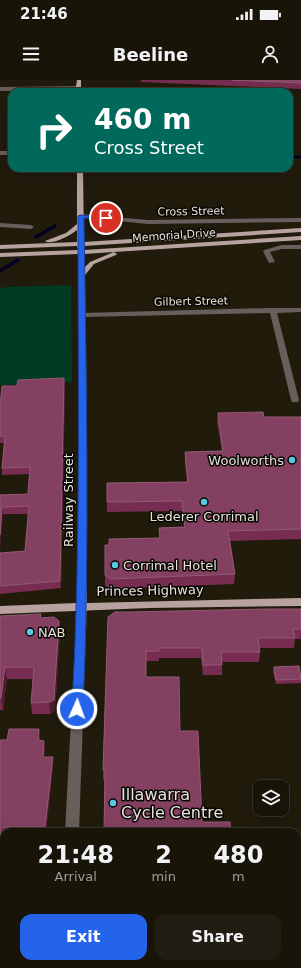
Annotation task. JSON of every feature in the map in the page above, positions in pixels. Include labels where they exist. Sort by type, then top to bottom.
[{"type":"main road","name":"Railway Street","points":[[80,172],[83,424],[82,606]]},
{"type":"main road","points":[[0,246],[60,238],[81,224]]},
{"type":"main road","name":"Memorial Drive","points":[[0,246],[82,244],[301,230]]},
{"type":"main road","name":"Memorial Drive","points":[[0,254],[81,252],[301,238]]},
{"type":"main road","points":[[81,275],[88,266],[98,259],[143,248]]},
{"type":"main road","name":"Princes Highway","points":[[0,610],[82,606],[301,602]]},
{"type":"street","name":"Cross Street","points":[[81,216],[148,222],[301,220]]},
{"type":"street","points":[[0,225],[31,227]]},
{"type":"street","points":[[271,262],[266,251],[282,247],[301,247]]},
{"type":"street","points":[[272,310],[295,400]]},
{"type":"street","name":"Gilbert Street","points":[[82,315],[301,310]]},
{"type":"street","name":"Railway Street","points":[[72,828],[82,606]]},
{"type":"green space","points":[[71,285],[72,382],[0,385],[0,289],[6,287]]},
{"type":"building","points":[[232,80],[301,80],[301,83]]},
{"type":"building","points":[[64,378],[60,581],[0,586],[0,553],[25,551],[29,506],[2,507],[0,535],[0,495],[28,494],[30,467],[2,468],[5,436],[0,436],[2,386],[17,386],[18,380]]},
{"type":"building","name":"Lederer Corrimal","points":[[263,412],[264,417],[301,417],[301,529],[228,531],[235,574],[110,579],[105,575],[105,545],[109,545],[109,539],[160,538],[159,528],[185,527],[182,501],[107,502],[107,483],[188,482],[185,452],[223,451],[218,413]]},
{"type":"building","points":[[301,609],[301,629],[293,629],[295,638],[258,638],[260,652],[221,652],[222,665],[203,665],[202,648],[159,648],[159,651],[146,651],[146,677],[179,677],[180,731],[198,731],[202,822],[230,822],[231,828],[104,828],[105,770],[103,770],[108,617],[115,612]]},
{"type":"building","points":[[41,614],[40,618],[54,617],[59,621],[54,700],[49,702],[31,703],[34,667],[5,667],[0,698],[0,616]]},
{"type":"building","points":[[299,666],[301,679],[276,680],[274,667]]},
{"type":"building","points":[[9,729],[39,729],[38,740],[44,741],[43,757],[53,757],[45,827],[0,828],[0,740],[7,740]]},
{"type":"waterway","points":[[293,157],[301,157]]},
{"type":"waterway","points":[[36,237],[55,226]]},
{"type":"waterway","points":[[0,271],[18,260]]},
{"type":"place","name":"Woolworths","points":[[292,460]]},
{"type":"place","name":"Lederer Corrimal","points":[[204,502]]},
{"type":"place","name":"Corrimal Hotel","points":[[115,565]]},
{"type":"place","name":"NAB","points":[[30,632]]},
{"type":"place","name":"Illawarra Cycle Centre","points":[[113,803]]},
{"type":"route","points":[[77,709],[82,628],[83,526],[81,216],[106,218]]}]
